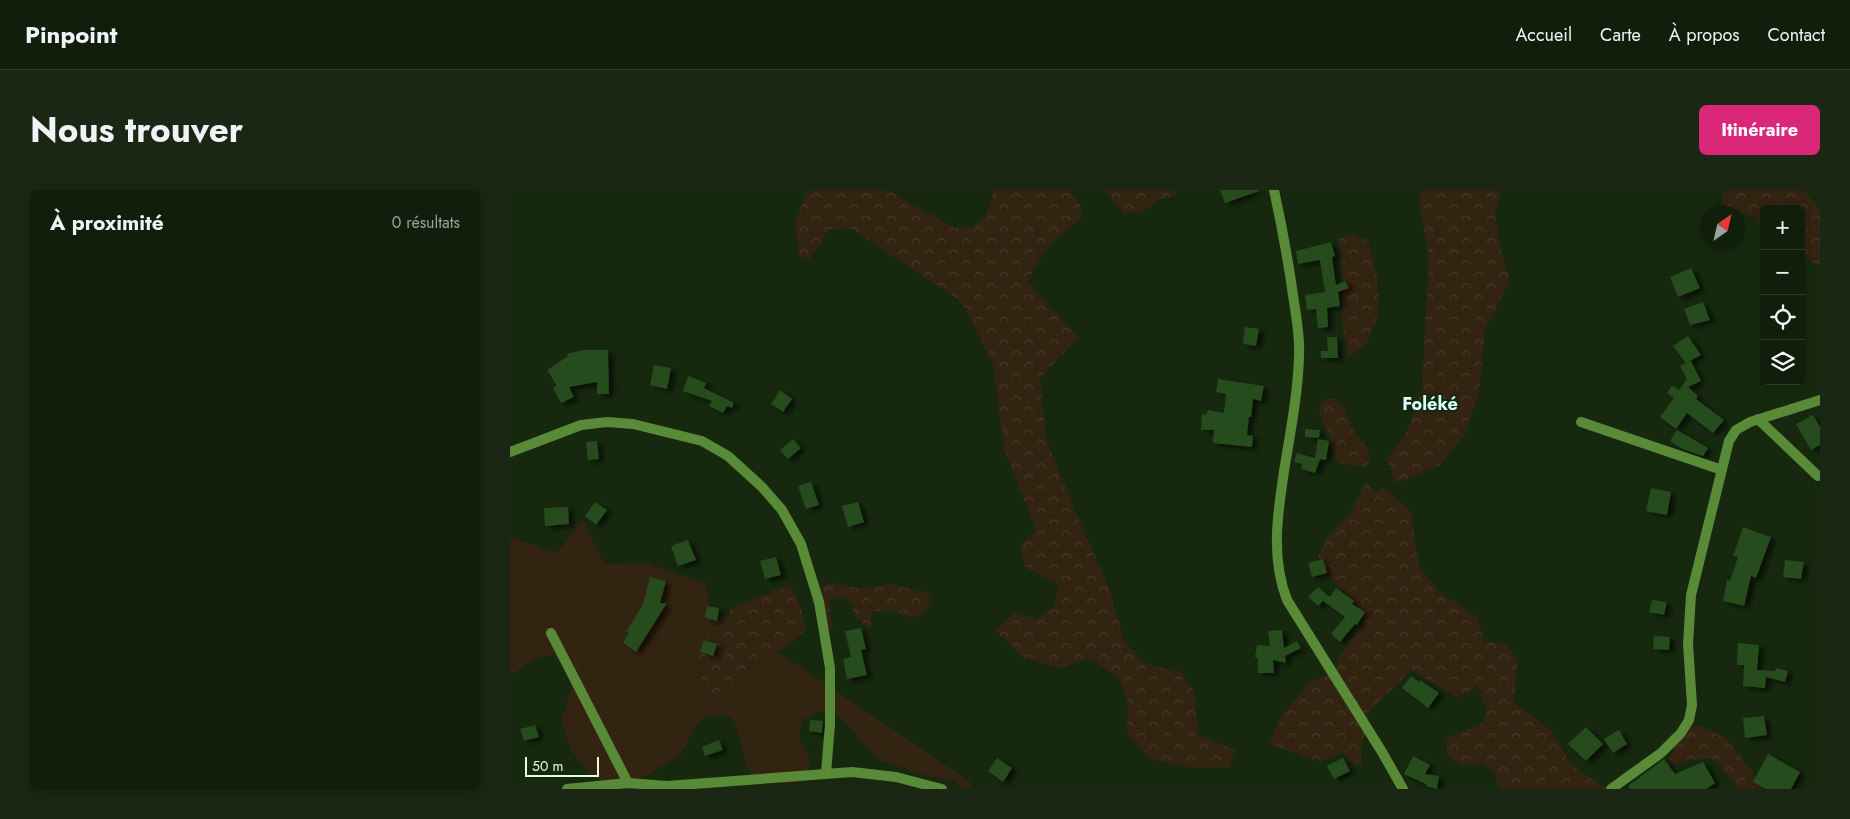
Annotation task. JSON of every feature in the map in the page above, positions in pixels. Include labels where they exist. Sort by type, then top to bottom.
[{"type":"street","points":[[1274,190],[1288,259],[1299,342],[1293,420],[1280,490],[1278,513],[1276,554],[1280,583],[1287,600],[1403,789]]},
{"type":"street","points":[[1612,789],[1670,744],[1689,720],[1692,705],[1688,644],[1691,595],[1730,441],[1736,430],[1750,422],[1820,400]]},
{"type":"street","points":[[1758,419],[1818,476]]},
{"type":"street","points":[[510,452],[581,425],[607,422],[633,424],[702,441],[728,456],[762,487],[782,510],[801,544],[819,602],[830,668],[830,724],[826,773]]},
{"type":"street","points":[[1581,422],[1722,470]]},
{"type":"street","points":[[551,633],[628,783]]},
{"type":"street","points":[[567,789],[628,783],[667,786],[826,773],[873,774],[919,782],[942,789]]},
{"type":"green space","points":[[807,190],[887,190],[955,228],[974,226],[986,215],[994,190],[1070,190],[1081,206],[1081,219],[1063,233],[1044,252],[1028,281],[1045,302],[1079,337],[1040,378],[1046,438],[1069,497],[1108,585],[1124,640],[1144,663],[1182,672],[1195,695],[1199,735],[1236,750],[1228,768],[1186,767],[1149,759],[1127,732],[1128,703],[1119,679],[1091,658],[1059,668],[1022,657],[995,630],[1016,612],[1036,620],[1054,606],[1059,585],[1025,567],[1020,546],[1036,530],[1004,448],[993,363],[961,301],[852,229],[829,229],[809,260],[799,255],[795,223]]},
{"type":"green space","points":[[1107,190],[1176,190],[1176,195],[1156,201],[1141,214],[1123,211],[1106,192]]},
{"type":"green space","points":[[1422,190],[1501,190],[1495,214],[1501,251],[1510,281],[1485,330],[1479,393],[1465,434],[1439,466],[1396,483],[1387,459],[1407,432],[1422,388],[1429,258],[1419,204]]},
{"type":"green space","points":[[1723,190],[1803,190],[1820,209],[1820,266],[1805,258],[1805,205],[1760,205],[1760,224],[1755,216],[1745,214],[1745,205],[1722,205]]},
{"type":"green space","points":[[1351,233],[1368,241],[1377,274],[1379,313],[1366,344],[1349,357],[1342,319],[1343,283],[1339,239]]},
{"type":"green space","points":[[1335,398],[1344,407],[1353,430],[1367,447],[1371,462],[1363,467],[1337,463],[1329,434],[1320,416],[1319,408],[1325,399]]},
{"type":"green space","points":[[1366,482],[1375,493],[1383,487],[1412,512],[1420,568],[1441,593],[1477,617],[1484,641],[1507,645],[1518,660],[1513,703],[1550,729],[1571,764],[1596,782],[1610,789],[1499,789],[1495,772],[1481,764],[1462,766],[1446,754],[1447,738],[1483,723],[1486,710],[1478,685],[1458,698],[1411,670],[1368,713],[1361,747],[1362,764],[1354,765],[1343,752],[1322,762],[1269,744],[1282,715],[1309,683],[1337,670],[1339,656],[1363,626],[1363,610],[1334,582],[1318,557],[1325,541],[1352,510]]},
{"type":"green space","points":[[583,520],[604,563],[648,564],[706,583],[709,605],[729,619],[728,630],[707,634],[733,686],[746,670],[777,651],[969,781],[973,789],[963,789],[955,781],[927,776],[878,759],[839,716],[819,712],[802,720],[799,738],[809,757],[809,767],[801,783],[772,783],[754,777],[748,769],[732,718],[723,715],[706,717],[698,723],[680,756],[636,781],[617,786],[597,781],[589,774],[570,749],[561,720],[576,674],[554,657],[543,656],[518,670],[510,678],[510,537],[557,553]]},
{"type":"green space","points":[[833,583],[862,589],[893,584],[916,591],[928,592],[931,603],[924,612],[914,618],[887,610],[871,612],[870,629],[853,615],[853,606],[845,598],[836,598],[829,601],[834,628],[829,630],[816,609],[811,595],[820,587]]},
{"type":"green space","points":[[790,585],[799,601],[806,630],[788,645],[746,670],[733,686],[712,694],[702,685],[698,641],[707,634],[728,630],[730,608]]},
{"type":"green space","points":[[1702,726],[1727,739],[1765,789],[1737,789],[1734,781],[1712,758],[1691,760],[1674,765],[1669,760],[1686,728]]},
{"type":"building","points":[[1220,190],[1259,190],[1259,191],[1225,203]]},
{"type":"building","points":[[1331,242],[1335,256],[1332,257],[1336,285],[1345,281],[1349,288],[1338,292],[1340,306],[1327,308],[1328,327],[1318,328],[1316,309],[1307,310],[1305,295],[1325,292],[1320,260],[1298,264],[1296,251]]},
{"type":"building","points":[[1691,268],[1700,288],[1678,297],[1670,277]]},
{"type":"building","points":[[1703,302],[1710,320],[1690,325],[1684,309]]},
{"type":"building","points":[[1245,327],[1259,329],[1256,346],[1243,344]]},
{"type":"building","points":[[1688,336],[1701,355],[1686,363],[1673,346]]},
{"type":"building","points":[[1327,337],[1337,337],[1338,358],[1321,358],[1321,351],[1328,351]]},
{"type":"building","points":[[583,350],[608,350],[609,394],[597,394],[597,382],[569,387],[574,397],[561,403],[553,388],[557,386],[547,370],[568,356],[567,354]]},
{"type":"building","points":[[1691,361],[1701,381],[1688,387],[1698,396],[1696,399],[1724,420],[1713,433],[1687,413],[1676,429],[1660,417],[1674,398],[1667,393],[1672,386],[1679,390],[1687,379],[1680,366]]},
{"type":"building","points":[[654,365],[671,368],[667,389],[650,385]]},
{"type":"building","points":[[688,376],[706,383],[704,388],[734,403],[732,408],[727,406],[723,413],[709,406],[712,401],[683,391]]},
{"type":"building","points":[[1218,379],[1264,386],[1261,401],[1253,399],[1251,417],[1249,417],[1247,435],[1253,436],[1252,447],[1213,443],[1214,430],[1201,430],[1202,414],[1206,415],[1208,410],[1224,413],[1226,394],[1216,392]]},
{"type":"building","points":[[780,390],[792,399],[783,412],[771,404]]},
{"type":"building","points":[[1813,415],[1820,427],[1820,445],[1811,450],[1796,424]]},
{"type":"building","points":[[1305,429],[1320,430],[1319,438],[1305,437]]},
{"type":"building","points":[[1677,430],[1708,448],[1703,456],[1682,449],[1670,441]]},
{"type":"building","points":[[793,439],[801,448],[788,459],[780,450]]},
{"type":"building","points":[[1318,439],[1329,441],[1326,460],[1320,459],[1315,473],[1301,469],[1302,464],[1294,462],[1297,453],[1315,458]]},
{"type":"building","points":[[597,441],[599,459],[588,460],[586,442]]},
{"type":"building","points":[[811,482],[819,505],[806,509],[798,486]]},
{"type":"building","points":[[1651,488],[1671,492],[1667,515],[1646,511]]},
{"type":"building","points":[[595,502],[607,510],[596,525],[585,516]]},
{"type":"building","points":[[858,502],[864,522],[848,527],[842,506]]},
{"type":"building","points":[[568,507],[569,524],[545,526],[544,508]]},
{"type":"building","points":[[1743,527],[1771,537],[1756,578],[1751,576],[1744,606],[1723,601],[1727,580],[1730,581],[1738,557],[1733,556]]},
{"type":"building","points":[[688,540],[696,560],[678,566],[671,546]]},
{"type":"building","points":[[776,557],[781,575],[765,579],[760,561]]},
{"type":"building","points":[[1323,559],[1327,573],[1312,577],[1308,563]]},
{"type":"building","points":[[1785,560],[1804,562],[1801,579],[1783,577]]},
{"type":"building","points":[[650,577],[666,581],[660,603],[667,603],[636,652],[623,643],[629,633],[626,632],[643,604]]},
{"type":"building","points":[[1318,587],[1330,597],[1336,588],[1354,601],[1352,604],[1365,612],[1357,625],[1355,624],[1340,642],[1331,634],[1345,617],[1323,601],[1318,606],[1308,597]]},
{"type":"building","points":[[1652,600],[1667,602],[1664,615],[1649,612]]},
{"type":"building","points":[[707,606],[719,608],[717,621],[705,618]]},
{"type":"building","points":[[861,628],[866,649],[861,650],[867,675],[847,679],[843,659],[851,657],[845,631]]},
{"type":"building","points":[[1282,630],[1284,648],[1297,641],[1301,648],[1285,656],[1286,663],[1273,660],[1274,673],[1258,673],[1258,658],[1255,658],[1257,645],[1270,646],[1268,631]]},
{"type":"building","points":[[1654,636],[1670,637],[1669,650],[1653,649]]},
{"type":"building","points":[[704,640],[717,644],[713,656],[700,652]]},
{"type":"building","points":[[1738,643],[1759,645],[1757,670],[1775,671],[1776,668],[1788,671],[1785,682],[1766,677],[1765,688],[1743,686],[1744,665],[1737,665]]},
{"type":"building","points":[[1411,676],[1439,693],[1428,708],[1402,688]]},
{"type":"building","points":[[1764,716],[1767,735],[1745,738],[1743,718]]},
{"type":"building","points":[[810,720],[823,721],[822,733],[809,731]]},
{"type":"building","points":[[535,725],[539,737],[524,741],[520,729]]},
{"type":"building","points":[[1586,727],[1603,744],[1586,761],[1568,744]]},
{"type":"building","points":[[1619,730],[1627,744],[1613,753],[1604,739]]},
{"type":"building","points":[[719,740],[723,750],[705,756],[702,747]]},
{"type":"building","points":[[1768,754],[1800,772],[1791,789],[1766,789],[1753,782]]},
{"type":"building","points":[[1413,756],[1430,765],[1425,774],[1439,776],[1437,789],[1426,786],[1426,784],[1404,774]]},
{"type":"building","points":[[997,758],[1012,768],[1003,782],[988,771]]},
{"type":"building","points":[[1343,758],[1350,771],[1334,779],[1327,766]]},
{"type":"building","points":[[1664,759],[1675,774],[1703,762],[1715,783],[1706,789],[1630,789],[1628,786]]},
{"type":"district","name":"Foléké","points":[[1430,404]]}]
